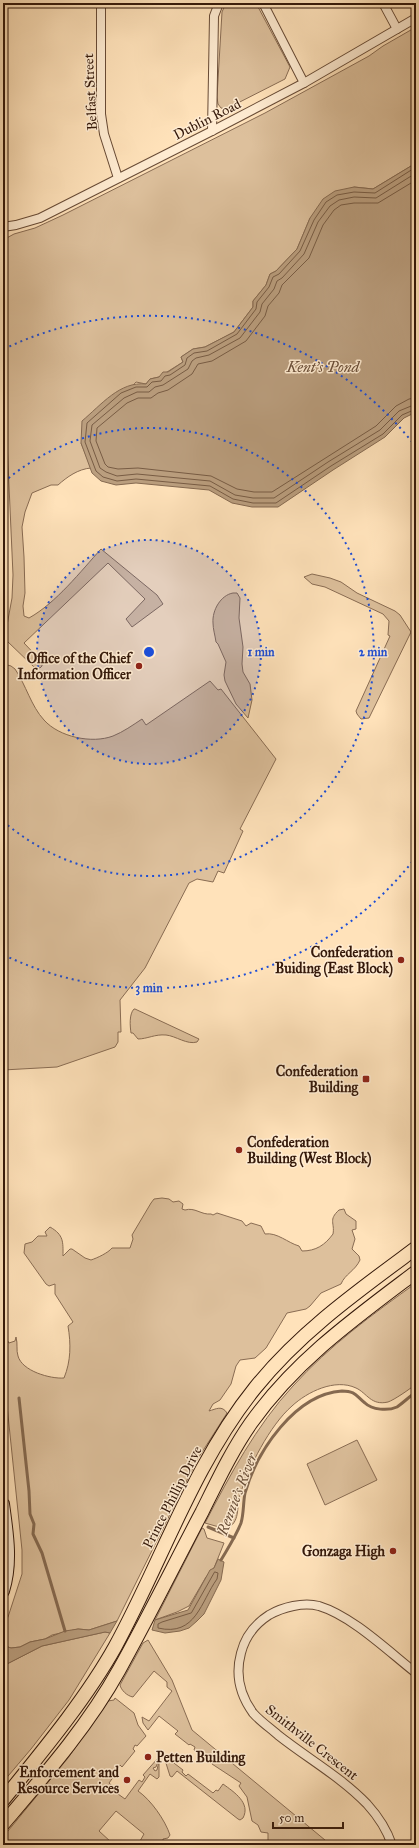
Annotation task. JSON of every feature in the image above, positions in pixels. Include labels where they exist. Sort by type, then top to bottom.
[{"type":"main road","name":"Prince Phillip Drive","points":[[3,1800],[99,1674],[130,1619],[199,1476],[224,1431],[255,1388],[281,1358],[304,1335],[349,1298],[416,1248]]},
{"type":"main road","points":[[3,1824],[41,1780],[83,1725],[110,1686],[229,1459],[251,1423],[263,1407],[310,1355],[373,1303],[416,1272]]},
{"type":"main road","points":[[3,1504],[8,1552],[3,1591]]},
{"type":"street","name":"Belfast Street","points":[[101,3],[101,114],[104,134],[118,178]]},
{"type":"street","points":[[212,131],[214,16],[219,3]]},
{"type":"street","points":[[263,3],[304,83]]},
{"type":"street","points":[[383,3],[397,29]]},
{"type":"street","name":"Dublin Road","points":[[3,227],[40,218],[212,131],[304,83],[416,18]]},
{"type":"street","name":"Smithville Crescent","points":[[392,1845],[385,1829],[367,1805],[351,1789],[283,1738],[254,1714],[241,1690],[238,1667],[246,1639],[260,1622],[281,1610],[292,1606],[316,1605],[338,1614],[416,1672]]},
{"type":"shaded area","points":[[226,3],[254,3],[257,5],[290,67],[285,79],[226,109],[221,108],[218,104],[217,97],[222,12]]},
{"type":"shaded area","points":[[416,27],[416,163],[373,189],[354,187],[310,218],[297,249],[276,271],[270,274],[266,285],[253,301],[253,307],[234,332],[205,347],[193,349],[181,357],[183,362],[159,377],[150,379],[146,384],[136,382],[81,443],[91,468],[73,474],[58,485],[51,485],[32,493],[25,512],[22,527],[25,593],[23,606],[24,616],[29,618],[49,604],[68,586],[101,549],[157,595],[163,604],[132,627],[126,619],[145,599],[108,563],[24,643],[42,662],[42,666],[40,668],[34,667],[7,641],[5,636],[12,598],[13,575],[3,351],[3,240],[14,234],[35,228],[63,215],[265,113],[369,56]]},
{"type":"shaded area","points":[[312,574],[341,582],[357,593],[395,611],[400,615],[411,632],[369,718],[361,719],[356,711],[390,636],[388,635],[389,621],[383,614],[325,587],[312,584],[304,577]]},
{"type":"shaded area","points":[[237,593],[240,598],[239,618],[243,647],[242,664],[243,672],[250,684],[252,700],[248,718],[236,704],[225,681],[224,675],[226,662],[216,642],[213,628],[214,613],[218,604],[229,594]]},
{"type":"shaded area","points":[[4,664],[15,669],[39,714],[50,726],[67,735],[86,739],[113,736],[142,719],[146,725],[210,681],[218,690],[221,689],[276,759],[240,829],[243,831],[224,873],[218,871],[213,882],[197,879],[189,883],[145,968],[120,1000],[121,1032],[118,1032],[118,1042],[115,1047],[57,1067],[3,1070]]},
{"type":"shaded area","points":[[134,1009],[199,1039],[197,1042],[193,1043],[162,1035],[138,1039],[133,1033],[131,1033],[130,1024],[132,1011]]},
{"type":"shaded area","points":[[154,1199],[169,1199],[173,1202],[179,1201],[183,1204],[182,1209],[185,1210],[189,1209],[213,1215],[217,1213],[242,1221],[246,1226],[251,1223],[261,1226],[265,1234],[278,1236],[299,1246],[302,1251],[316,1249],[327,1241],[333,1234],[334,1216],[339,1210],[344,1209],[346,1214],[356,1221],[356,1229],[352,1230],[355,1239],[352,1249],[359,1256],[360,1260],[341,1284],[321,1293],[306,1309],[287,1313],[266,1348],[255,1358],[240,1360],[236,1366],[231,1384],[220,1400],[213,1404],[209,1411],[221,1408],[227,1413],[197,1460],[117,1621],[89,1630],[78,1629],[52,1635],[45,1639],[30,1642],[20,1647],[8,1647],[3,1652],[3,1625],[8,1617],[22,1574],[22,1550],[3,1367],[3,1320],[7,1340],[9,1343],[15,1341],[16,1337],[18,1356],[25,1366],[37,1373],[58,1378],[64,1378],[68,1365],[70,1339],[68,1326],[73,1322],[55,1294],[55,1284],[49,1286],[46,1284],[24,1253],[25,1244],[32,1242],[38,1236],[47,1236],[45,1232],[50,1227],[58,1233],[62,1239],[63,1256],[70,1249],[72,1249],[85,1258],[91,1260],[99,1257],[112,1248],[130,1248],[133,1239],[132,1235],[151,1203]]},
{"type":"shaded area","points":[[416,1283],[416,1384],[394,1399],[382,1403],[373,1401],[360,1390],[348,1385],[322,1388],[305,1396],[292,1406],[276,1424],[254,1460],[240,1495],[234,1523],[226,1529],[205,1523],[255,1434],[293,1386],[336,1344]]},
{"type":"shaded area","points":[[357,1440],[377,1480],[325,1505],[307,1464]]},
{"type":"shaded area","points":[[202,1528],[204,1529],[207,1538],[224,1543],[214,1568],[206,1577],[189,1606],[155,1620]]},
{"type":"shaded area","points":[[105,1632],[110,1633],[69,1700],[3,1782],[3,1666],[42,1646]]},
{"type":"shaded area","points":[[148,1640],[172,1680],[192,1730],[331,1845],[268,1845],[268,1833],[261,1832],[258,1825],[252,1821],[247,1797],[239,1786],[241,1783],[212,1764],[213,1762],[209,1759],[207,1760],[194,1750],[195,1747],[190,1744],[189,1745],[175,1734],[178,1731],[159,1716],[148,1730],[143,1723],[142,1717],[149,1721],[172,1691],[167,1687],[167,1682],[154,1671],[133,1697],[125,1692],[120,1685],[143,1643]]},
{"type":"shaded area","points":[[115,1698],[134,1713],[138,1725],[146,1736],[137,1746],[135,1745],[133,1749],[135,1751],[122,1767],[120,1765],[115,1771],[117,1772],[109,1783],[119,1792],[118,1794],[125,1799],[139,1780],[142,1782],[145,1777],[143,1775],[158,1758],[159,1759],[156,1767],[153,1768],[155,1771],[157,1770],[159,1761],[159,1777],[157,1779],[150,1774],[138,1791],[153,1805],[168,1829],[170,1835],[168,1838],[163,1839],[163,1845],[142,1845],[140,1841],[144,1834],[116,1811],[99,1831],[111,1842],[108,1845],[86,1842],[78,1845],[3,1845],[3,1837],[68,1758],[108,1701],[114,1700]]},
{"type":"shaded area","points":[[166,1757],[183,1770],[182,1772],[186,1776],[188,1774],[213,1793],[216,1790],[218,1791],[223,1784],[232,1791],[240,1798],[245,1807],[243,1818],[240,1820],[238,1819],[177,1771],[172,1777],[170,1776],[165,1760]]},
{"type":"water","name":"Kent's Pond","points":[[416,163],[416,412],[404,418],[385,437],[278,507],[252,507],[232,503],[209,490],[136,483],[116,485],[101,481],[92,473],[81,443],[82,421],[111,395],[119,390],[137,384],[146,384],[150,379],[159,377],[163,372],[168,372],[183,362],[181,357],[193,349],[205,347],[234,332],[253,307],[253,301],[266,285],[270,274],[276,271],[297,249],[310,218],[323,199],[335,191],[354,187],[373,189]]},
{"type":"water","name":"Rennie's River","points":[[218,1559],[224,1562],[221,1580],[204,1614],[189,1628],[180,1631],[165,1633],[152,1630],[155,1620],[188,1610],[210,1570],[214,1568]]},
{"type":"water","points":[[117,1621],[110,1633],[105,1632],[42,1646],[3,1666],[3,1652],[8,1647],[20,1647],[30,1642],[45,1639],[65,1631],[78,1629],[89,1630]]},
{"type":"waterway","name":"Rennie's River","points":[[221,1560],[241,1523],[245,1493],[259,1460],[280,1427],[294,1414],[309,1402],[325,1395],[342,1391],[355,1394],[372,1407],[385,1409],[397,1407],[416,1392]]},
{"type":"waterway","points":[[19,1398],[30,1514],[34,1524],[33,1534],[42,1553],[65,1631]]},
{"type":"waterway","points":[[208,1527],[234,1538]]},
{"type":"place","name":"Office of the Chief Information Officer","points":[[139,666]]},
{"type":"place","name":"Confederation Buiding (East Block)","points":[[401,960]]},
{"type":"place","name":"Confederation Building","points":[[366,1079]]},
{"type":"place","name":"Confederation Building (West Block)","points":[[239,1150]]},
{"type":"place","name":"Gonzaga High","points":[[393,1551]]},
{"type":"place","name":"Petten Building","points":[[148,1757]]},
{"type":"place","name":"Enforcement and Resource Services","points":[[127,1780]]}]
